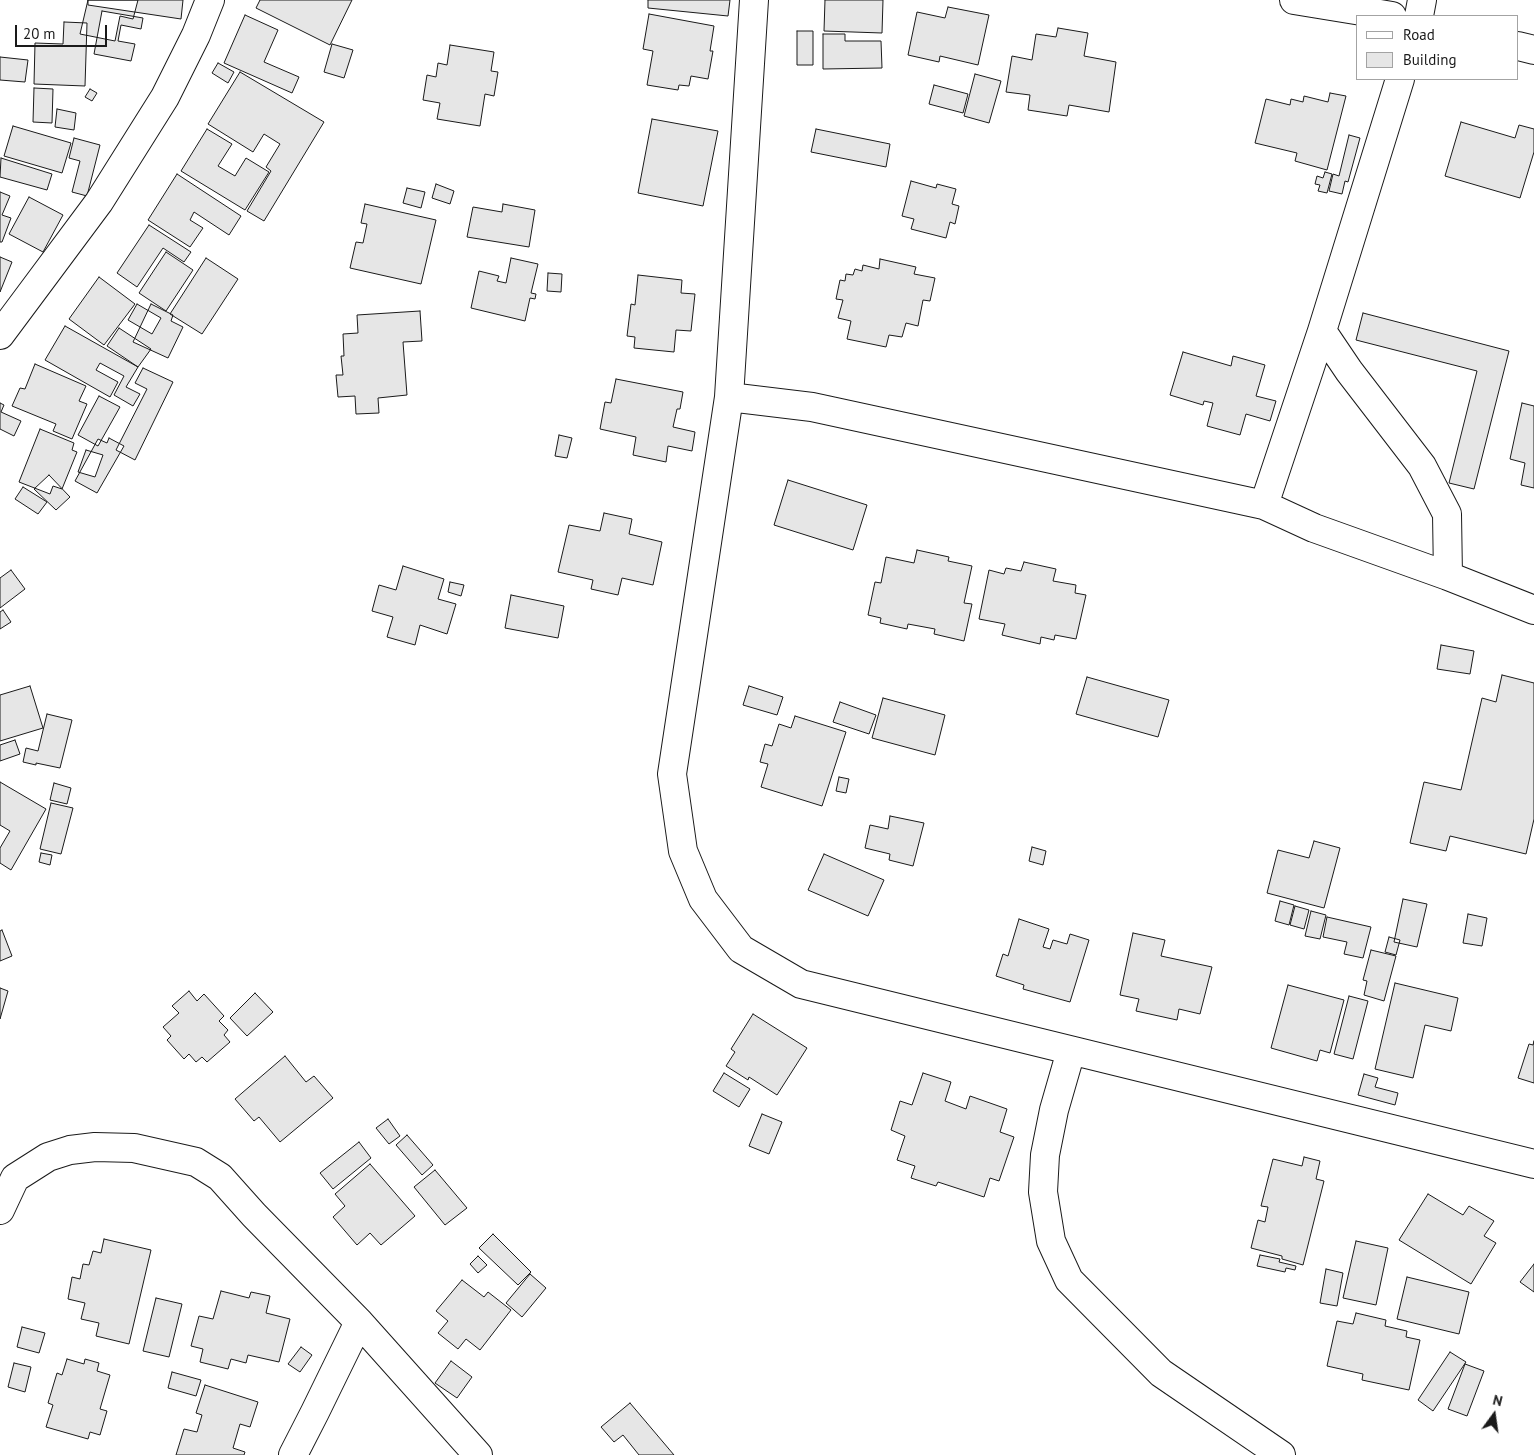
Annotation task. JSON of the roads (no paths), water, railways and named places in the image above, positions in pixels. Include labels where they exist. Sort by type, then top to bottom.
[{"type":"street","points":[[0,335],[99,202],[165,97],[196,35],[210,0]]},
{"type":"street","points":[[754,0],[729,397],[672,774],[683,850],[703,898],[741,949],[801,984],[1534,1164]]},
{"type":"street","points":[[1294,0],[1386,15]]},
{"type":"street","points":[[1419,15],[1422,0]]},
{"type":"street","points":[[1519,46],[1534,50]]},
{"type":"street","points":[[1264,505],[1322,331],[1400,80]]},
{"type":"street","points":[[1322,331],[1349,371],[1422,466],[1447,514],[1448,576]]},
{"type":"street","points":[[729,397],[812,407],[1264,505],[1314,528],[1448,576],[1534,610]]},
{"type":"street","points":[[1071,1051],[1054,1110],[1045,1155],[1043,1192],[1051,1241],[1069,1280],[1161,1373],[1281,1455]]},
{"type":"street","points":[[0,1210],[15,1178],[48,1157],[70,1150],[96,1147],[134,1148],[196,1162],[220,1177],[254,1215],[359,1322],[478,1455]]},
{"type":"street","points":[[293,1455],[359,1322]]}]
